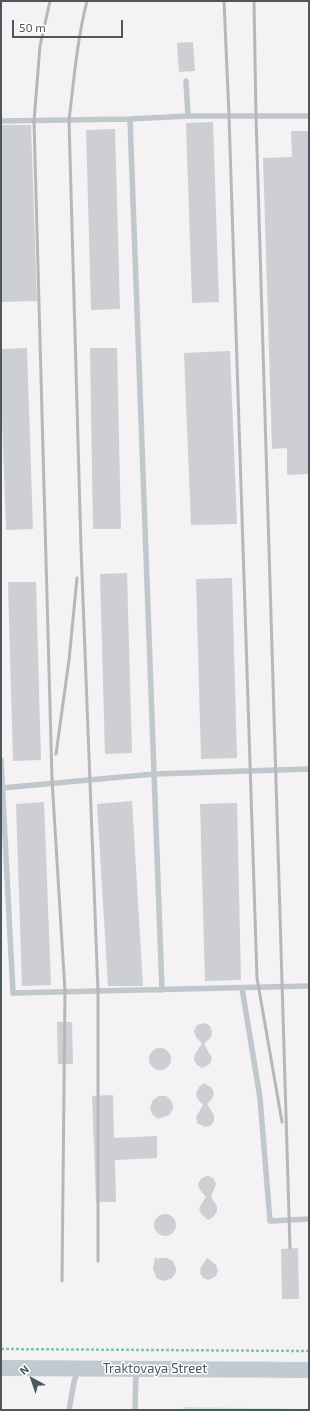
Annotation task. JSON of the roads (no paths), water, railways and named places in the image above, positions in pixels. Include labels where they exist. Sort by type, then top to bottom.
[{"type":"street","name":"Traktovaya Street","points":[[1,1368],[309,1370]]},
{"type":"lane","points":[[186,81],[188,116]]},
{"type":"lane","points":[[1,122],[188,116],[309,116]]},
{"type":"lane","points":[[130,119],[162,990]]},
{"type":"lane","points":[[1,760],[13,993],[309,986]]},
{"type":"lane","points":[[2,788],[154,774],[309,769]]},
{"type":"lane","points":[[242,988],[260,1098],[270,1221],[309,1219]]},
{"type":"lane","points":[[70,1410],[74,1382],[78,1368]]},
{"type":"lane","points":[[135,1410],[136,1369]]},
{"type":"railway","points":[[50,1],[40,46],[34,121],[52,779],[65,992],[62,1281]]},
{"type":"railway","points":[[87,1],[78,45],[69,120],[81,548],[98,991],[98,1261]]},
{"type":"railway","points":[[224,1],[257,978],[282,1122]]},
{"type":"railway","points":[[254,1],[256,116],[290,1248]]},
{"type":"railway","points":[[56,754],[69,660],[77,578]]}]
